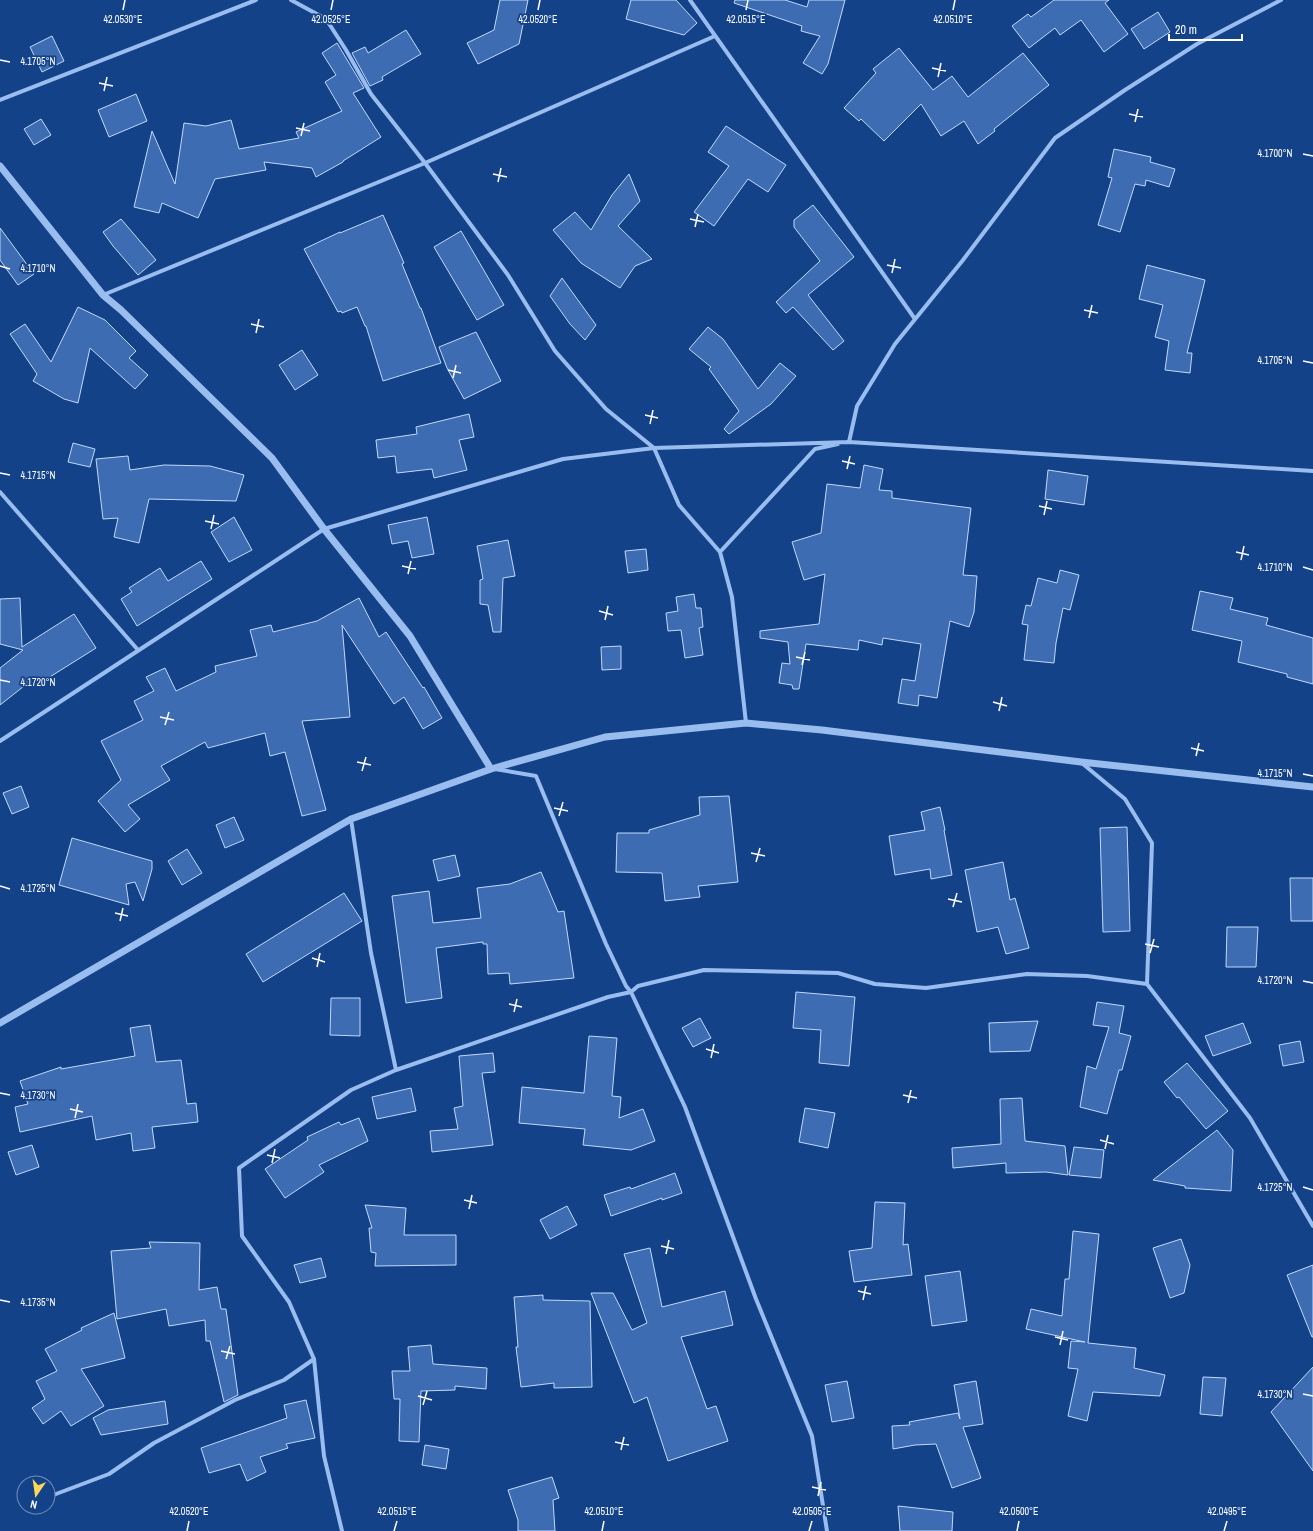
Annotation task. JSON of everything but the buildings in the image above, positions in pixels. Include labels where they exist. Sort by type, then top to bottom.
[{"type":"street","points":[[0,100],[256,0]]},
{"type":"street","points":[[291,0],[326,19],[346,50],[370,94],[425,163],[508,275],[555,352],[606,409],[654,448],[679,505],[720,552],[732,597],[746,723]]},
{"type":"street","points":[[690,0],[915,319]]},
{"type":"street","points":[[849,442],[857,406],[895,344],[963,260],[1055,138],[1125,90],[1197,44],[1281,0]]},
{"type":"street","points":[[103,295],[425,163],[715,36]]},
{"type":"street","points":[[0,166],[103,295],[121,310],[272,458],[324,529],[410,636],[491,769],[536,776],[606,944],[626,986],[631,992],[685,1107],[756,1299],[812,1436],[827,1531]]},
{"type":"street","points":[[720,552],[815,449],[849,442]]},
{"type":"street","points":[[0,741],[324,529],[563,459],[654,448],[849,442],[1313,471]]},
{"type":"street","points":[[0,492],[138,650]]},
{"type":"street","points":[[0,1023],[351,819],[491,769],[605,737],[746,723],[822,730],[1081,762],[1313,786]]},
{"type":"street","points":[[1081,762],[1125,798],[1152,843],[1147,984],[1250,1118],[1313,1226]]},
{"type":"street","points":[[351,819],[371,953],[396,1070]]},
{"type":"street","points":[[342,1531],[324,1456],[314,1359],[289,1302],[242,1236],[239,1168],[351,1090],[396,1070],[608,997],[631,992],[638,986],[704,970],[838,973],[875,984],[926,988],[1027,974],[1087,976],[1147,984]]},
{"type":"street","points":[[56,1494],[109,1474],[154,1443],[235,1400],[284,1380],[314,1359]]}]
